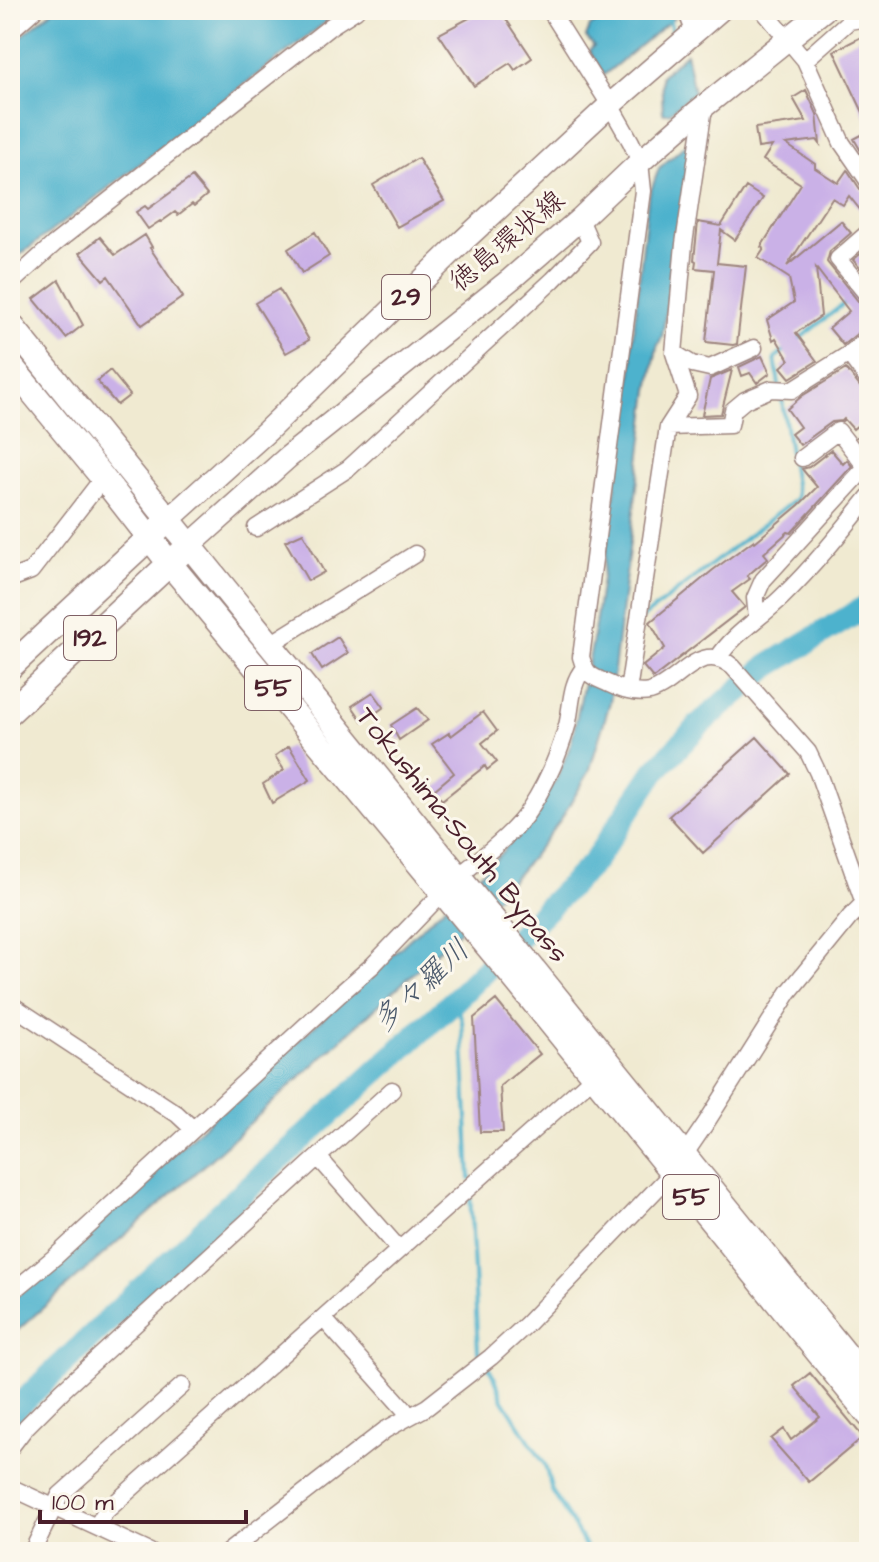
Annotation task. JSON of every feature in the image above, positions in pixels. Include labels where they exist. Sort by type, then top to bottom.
[{"type":"highway","name":"Tokushima-South Bypass","points":[[10,324],[269,645],[453,887]]},
{"type":"highway","name":"Tokushima-South Bypass","points":[[10,365],[170,564],[453,887],[522,971],[678,1164],[869,1415]]},
{"type":"highway","name":"192","points":[[10,667],[168,520]]},
{"type":"highway","name":"192","points":[[10,712],[189,546]]},
{"type":"highway","name":"Tokushima-South Bypass","points":[[522,971],[593,1077],[678,1164],[869,1383]]},
{"type":"main road","name":"徳島環状線","points":[[168,520],[267,431],[463,241],[644,75],[689,27],[720,10]]},
{"type":"main road","name":"徳島環状線","points":[[189,546],[287,458],[511,279],[700,110],[824,10]]},
{"type":"street","points":[[10,31],[34,10]]},
{"type":"street","points":[[10,284],[66,234],[319,35],[356,10]]},
{"type":"street","points":[[550,10],[631,142],[640,162],[643,191],[581,657],[587,671],[623,690],[641,693],[669,683],[695,662],[709,657],[725,663],[761,698],[808,752],[866,900],[869,925]]},
{"type":"street","points":[[763,10],[805,60],[842,143],[869,182]]},
{"type":"street","points":[[805,60],[845,15],[861,19],[869,15]]},
{"type":"street","points":[[623,690],[668,427],[688,396],[674,353],[700,110]]},
{"type":"street","points":[[256,528],[349,468],[553,280],[590,242],[580,219]]},
{"type":"street","points":[[869,232],[838,259],[869,297]]},
{"type":"street","points":[[668,427],[730,425],[733,410],[745,400],[771,389],[792,390],[869,338]]},
{"type":"street","points":[[674,353],[692,364],[710,368],[754,348]]},
{"type":"street","points":[[849,354],[869,381]]},
{"type":"street","points":[[757,619],[755,598],[763,580],[866,467],[838,431],[802,458]]},
{"type":"street","points":[[10,579],[31,571],[103,478]]},
{"type":"street","points":[[725,663],[726,645],[780,599],[820,558],[869,497]]},
{"type":"street","points":[[269,645],[415,554]]},
{"type":"street","points":[[10,1294],[56,1256],[372,966],[528,812],[550,770],[567,726],[578,675],[587,671]]},
{"type":"street","points":[[228,1552],[385,1430],[427,1407],[526,1325],[678,1164],[789,992],[866,900]]},
{"type":"street","points":[[10,1004],[177,1114],[193,1129]]},
{"type":"street","points":[[97,1526],[105,1512],[593,1077]]},
{"type":"street","points":[[10,1448],[63,1390],[392,1090]]},
{"type":"street","points":[[318,1157],[399,1249]]},
{"type":"street","points":[[323,1318],[408,1417]]},
{"type":"street","points":[[32,1552],[60,1495],[182,1386]]},
{"type":"street","points":[[10,1487],[97,1526],[123,1546],[150,1552]]},
{"type":"water","points":[[53,10],[342,10],[12,261],[16,270],[10,274],[10,46]]},
{"type":"water","points":[[616,10],[672,10],[674,18],[604,75],[589,51],[594,46],[586,37],[590,27]]},
{"type":"water","points":[[686,53],[694,92],[669,113],[663,113],[661,76]]},
{"type":"water","points":[[691,140],[662,337],[657,347],[649,390],[610,702],[589,772],[561,819],[501,893],[213,1157],[10,1337],[10,1301],[495,860],[530,820],[557,778],[571,744],[592,645],[616,485],[616,466],[628,404],[648,199],[659,168]]},
{"type":"building","points":[[474,10],[500,10],[532,58],[515,70],[510,63],[474,86],[439,34],[477,14]]},
{"type":"building","points":[[865,35],[869,42],[869,125],[834,51]]},
{"type":"building","points":[[806,90],[817,114],[820,144],[817,140],[786,144],[838,183],[847,170],[860,189],[869,193],[869,221],[849,196],[843,205],[832,198],[787,266],[841,221],[851,233],[830,251],[827,262],[869,311],[869,324],[843,345],[829,328],[849,311],[816,268],[821,316],[796,333],[817,361],[790,378],[781,367],[789,360],[776,338],[773,340],[767,320],[794,302],[789,278],[758,258],[764,249],[761,247],[801,184],[763,160],[772,146],[758,148],[755,128],[806,121],[793,98]]},
{"type":"building","points":[[869,131],[869,146],[861,151],[854,139]]},
{"type":"building","points":[[418,158],[444,201],[397,227],[373,185]]},
{"type":"building","points":[[192,177],[207,195],[194,206],[192,204],[178,215],[175,212],[148,229],[136,212],[145,206],[148,209]]},
{"type":"building","points":[[746,187],[763,198],[735,240],[721,230],[717,263],[746,266],[737,344],[706,342],[714,270],[695,268],[698,222],[721,226]]},
{"type":"building","points":[[315,232],[329,256],[302,273],[288,249]]},
{"type":"building","points":[[145,235],[150,248],[183,297],[142,325],[108,276],[103,280],[80,253],[100,237],[115,255]]},
{"type":"building","points":[[869,247],[869,273],[866,275],[853,260]]},
{"type":"building","points":[[59,280],[83,325],[66,338],[34,299]]},
{"type":"building","points":[[279,289],[309,340],[286,353],[255,303]]},
{"type":"building","points":[[762,356],[770,373],[757,383],[750,373],[742,376],[739,367]]},
{"type":"building","points":[[846,369],[869,393],[869,411],[862,417],[864,420],[853,429],[844,419],[832,422],[800,445],[791,434],[800,427],[787,409]]},
{"type":"building","points":[[110,370],[130,395],[117,405],[97,381]]},
{"type":"building","points":[[732,370],[721,414],[702,415],[710,379]]},
{"type":"building","points":[[869,427],[869,453],[857,437]]},
{"type":"building","points":[[831,450],[843,464],[847,460],[852,466],[791,533],[788,532],[764,553],[768,558],[747,576],[750,579],[732,592],[745,607],[653,678],[643,666],[665,648],[650,622],[799,505],[817,487],[802,469]]},
{"type":"building","points":[[303,533],[324,572],[308,581],[285,541]]},
{"type":"building","points":[[338,637],[348,653],[322,670],[312,654]]},
{"type":"building","points":[[373,692],[384,707],[363,722],[352,706]]},
{"type":"building","points":[[417,708],[428,720],[399,740],[391,725]]},
{"type":"building","points":[[483,712],[497,731],[482,743],[497,762],[487,770],[485,766],[442,800],[434,790],[454,773],[432,744],[449,733],[451,736]]},
{"type":"building","points":[[757,737],[790,774],[703,853],[669,816]]},
{"type":"building","points":[[289,746],[310,780],[272,803],[263,784],[284,770],[275,756]]},
{"type":"building","points":[[496,1000],[540,1054],[500,1086],[503,1132],[480,1132],[474,1018]]},
{"type":"building","points":[[810,1373],[863,1437],[809,1482],[771,1439],[784,1429],[791,1440],[820,1417],[794,1386]]},
{"type":"waterway","points":[[668,10],[673,39]]},
{"type":"waterway","points":[[798,340],[860,291]]},
{"type":"waterway","points":[[779,385],[775,358],[788,348]]},
{"type":"waterway","points":[[644,617],[797,498],[781,394]]},
{"type":"waterway","name":"多々羅川","points":[[10,1414],[228,1206],[455,1000],[593,863],[655,771],[700,724],[768,666],[869,605]]},
{"type":"waterway","points":[[455,1000],[462,1020],[470,1179]]},
{"type":"waterway","points":[[470,1192],[478,1352],[482,1358]]},
{"type":"waterway","points":[[487,1365],[503,1400],[545,1465],[552,1491],[588,1552]]}]
